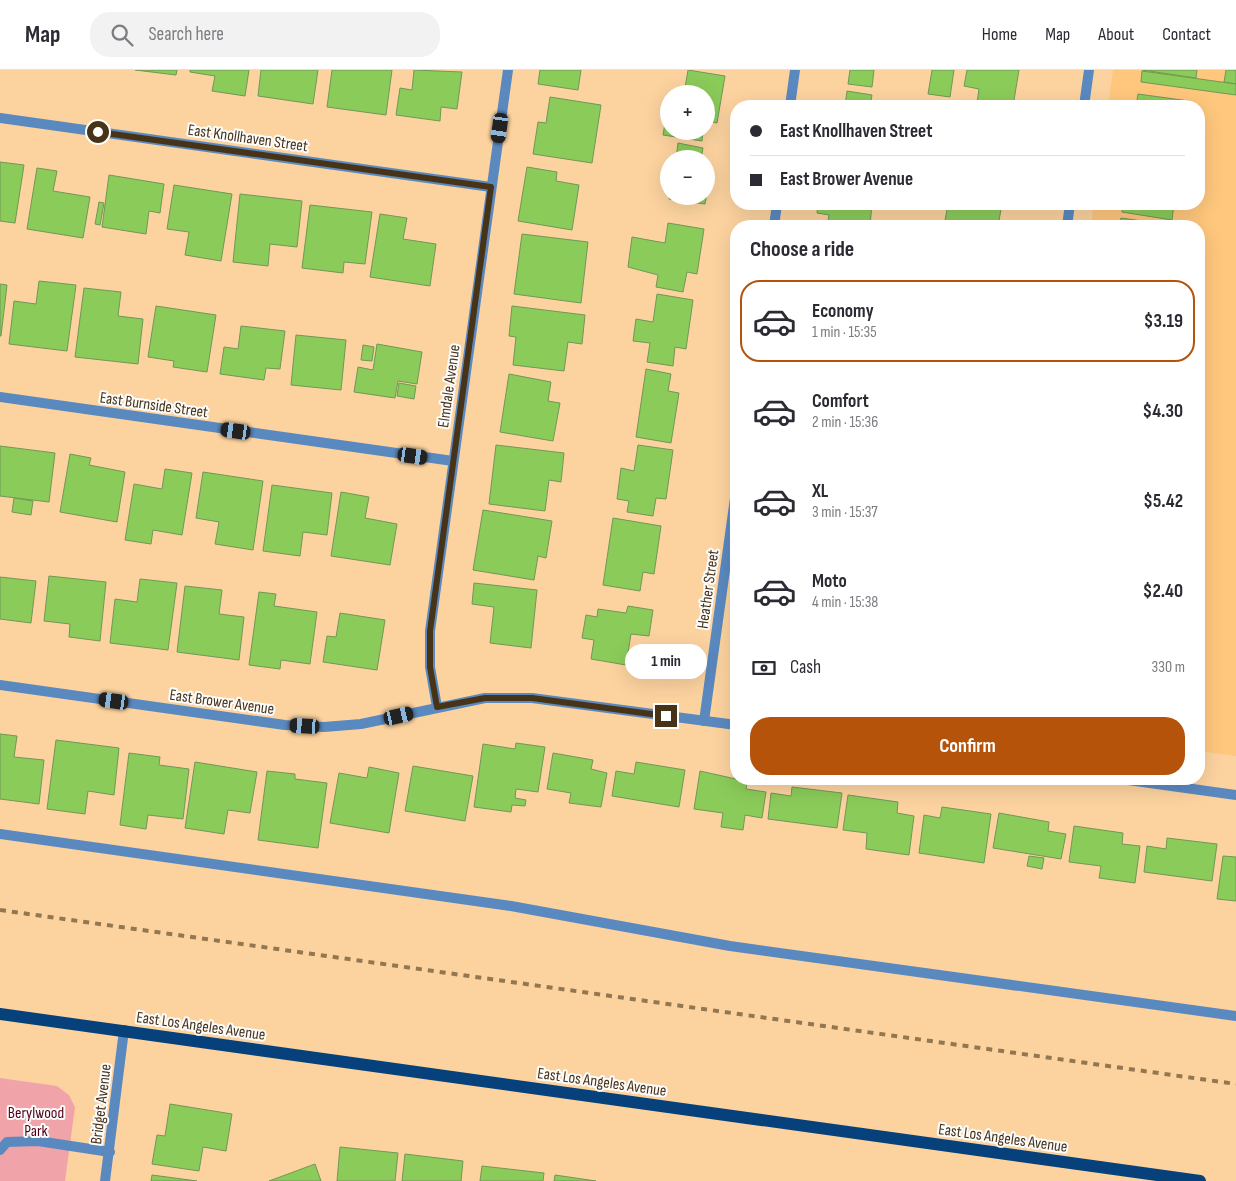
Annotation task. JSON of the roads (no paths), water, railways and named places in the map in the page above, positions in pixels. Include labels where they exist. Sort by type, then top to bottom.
[{"type":"main road","name":"East Los Angeles Avenue","points":[[0,1014],[1200,1181]]},
{"type":"street","name":"Elmdale Avenue","points":[[437,707],[430,667],[430,631],[508,70]]},
{"type":"street","points":[[791,100],[796,70]]},
{"type":"street","points":[[1085,100],[1089,70]]},
{"type":"street","name":"East Knollhaven Street","points":[[0,118],[491,187]]},
{"type":"street","name":"East Burnside Street","points":[[0,397],[453,461]]},
{"type":"street","name":"Heather Street","points":[[704,720],[730,534]]},
{"type":"street","name":"East Brower Avenue","points":[[0,685],[285,725],[324,727],[361,724],[485,698],[532,698],[730,724]]},
{"type":"street","points":[[1164,785],[1236,795]]},
{"type":"street","points":[[0,834],[511,906],[730,946],[1236,1016]]},
{"type":"street","name":"Bridget Avenue","points":[[106,1181],[124,1030]]},
{"type":"street","points":[[0,1150],[7,1142],[38,1141],[110,1152]]},
{"type":"railway","points":[[0,910],[1236,1084]]},
{"type":"park label","name":"Berylwood Park","points":[[36,1121]]}]
